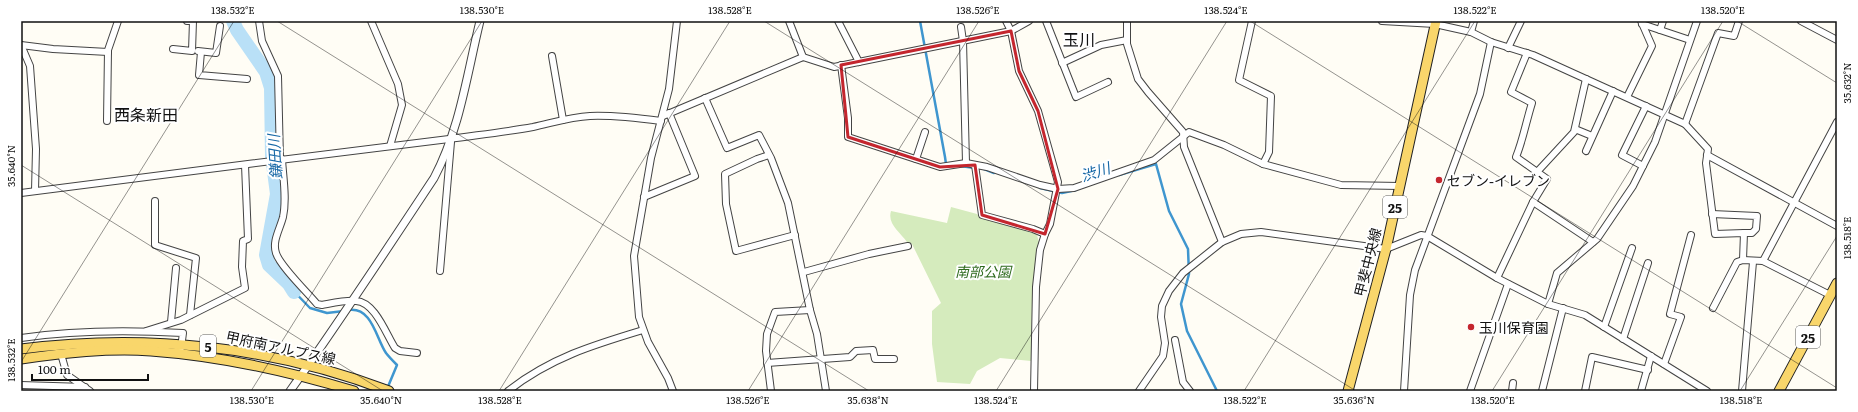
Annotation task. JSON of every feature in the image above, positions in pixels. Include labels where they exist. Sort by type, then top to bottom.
[{"type":"main road","name":"甲斐中央線","points":[[1348,391],[1386,249],[1436,22]]},
{"type":"main road","name":"25","points":[[1779,391],[1837,283]]},
{"type":"main road","name":"甲府南アルプス線","points":[[21,349],[53,345],[142,342],[182,344],[242,351],[310,366],[359,380],[388,391]]},
{"type":"main road","name":"甲府南アルプス線","points":[[21,359],[61,354],[150,351],[234,361],[301,375],[354,391]]},
{"type":"street","points":[[107,121],[108,52],[118,21]]},
{"type":"street","points":[[187,21],[193,21],[192,51]]},
{"type":"street","points":[[259,21],[262,41],[278,76],[283,217],[276,236],[276,253],[281,263],[317,304],[364,303],[371,308],[395,348],[400,351],[417,353]]},
{"type":"street","points":[[371,21],[398,84],[402,105],[390,146]]},
{"type":"street","points":[[290,391],[301,375],[310,366],[434,178],[444,159],[465,94],[480,21]]},
{"type":"street","points":[[673,391],[668,378],[643,330],[639,317],[636,296],[634,256],[651,158],[669,89],[677,21]]},
{"type":"street","points":[[789,21],[803,57]]},
{"type":"street","points":[[838,21],[859,62]]},
{"type":"street","points":[[1006,21],[1012,31],[1019,71],[1038,111],[1056,173],[1058,189],[1050,224],[1044,234],[1040,250],[1036,287],[1034,391]]},
{"type":"street","points":[[21,193],[451,138],[531,127],[563,120],[606,116],[662,118],[669,113],[803,57],[834,67],[1012,31],[1028,21]]},
{"type":"street","points":[[1046,21],[1076,97],[1108,82]]},
{"type":"street","points":[[1127,21],[1127,40],[1138,78],[1148,92],[1179,126],[1183,135],[1184,147],[1222,242]]},
{"type":"street","points":[[1252,21],[1239,80],[1271,96],[1269,152],[1263,164]]},
{"type":"street","points":[[1382,21],[1436,22],[1471,32],[1491,42],[1527,53],[1685,124],[1708,149],[1706,163],[1712,214],[1715,234],[1752,233],[1756,229],[1757,216],[1712,214]]},
{"type":"street","points":[[1471,32],[1474,21]]},
{"type":"street","points":[[1508,48],[1521,21]]},
{"type":"street","points":[[1660,30],[1663,21]]},
{"type":"street","points":[[1548,304],[1557,273],[1593,242],[1633,186],[1655,142],[1697,21]]},
{"type":"street","points":[[1685,124],[1718,33],[1734,36],[1739,21]]},
{"type":"street","points":[[1801,21],[1837,40]]},
{"type":"street","points":[[1642,22],[1690,40]]},
{"type":"street","points":[[1627,97],[1652,46],[1642,22]]},
{"type":"street","points":[[173,49],[216,53],[220,26]]},
{"type":"street","points":[[961,26],[963,41],[966,163]]},
{"type":"street","points":[[1062,63],[1101,45],[1127,40]]},
{"type":"street","points":[[1404,391],[1410,295],[1415,270],[1462,147],[1480,94],[1491,42]]},
{"type":"street","points":[[35,191],[36,149],[30,66],[21,45],[53,49],[108,52]]},
{"type":"street","points":[[201,52],[199,75],[247,80]]},
{"type":"street","points":[[1497,278],[1533,202],[1547,180],[1516,157],[1523,139],[1523,130],[1532,103],[1511,92],[1527,53]]},
{"type":"street","points":[[552,56],[563,120]]},
{"type":"street","points":[[21,62],[30,66]]},
{"type":"street","points":[[842,65],[848,118],[848,137],[940,167],[966,163],[975,164],[1040,185],[1058,189],[1074,188],[1154,160],[1183,135],[1189,132],[1224,144],[1263,164],[1342,185],[1400,186]]},
{"type":"street","points":[[1537,172],[1575,129],[1586,79]]},
{"type":"street","points":[[1586,151],[1613,91]]},
{"type":"street","points":[[705,98],[727,148],[759,135],[769,155],[788,203],[796,235],[810,310],[817,334],[826,391]]},
{"type":"street","points":[[1643,166],[1622,155],[1646,106]]},
{"type":"street","points":[[644,197],[695,176],[669,113]]},
{"type":"street","points":[[1763,261],[1794,202],[1835,132],[1837,122]]},
{"type":"street","points":[[1575,129],[1592,136]]},
{"type":"street","points":[[916,159],[925,132]]},
{"type":"street","points":[[440,271],[451,138]]},
{"type":"street","points":[[769,155],[725,174],[726,204],[736,251],[796,235]]},
{"type":"street","points":[[1707,155],[1837,226]]},
{"type":"street","points":[[975,164],[982,215],[1033,229],[1044,234]]},
{"type":"street","points":[[146,330],[190,315],[246,288],[242,267],[243,241],[248,239],[245,165]]},
{"type":"street","points":[[155,201],[155,245],[196,258],[190,315]]},
{"type":"street","points":[[1533,202],[1593,242]]},
{"type":"street","points":[[1139,391],[1163,356],[1165,344],[1161,317],[1162,306],[1169,291],[1184,273],[1222,242],[1241,234],[1261,232],[1386,249],[1421,235],[1427,236],[1508,284],[1548,304],[1585,315],[1707,391]]},
{"type":"street","points":[[1743,260],[1744,233]]},
{"type":"street","points":[[1664,364],[1681,317],[1670,314],[1692,235]]},
{"type":"street","points":[[804,272],[869,254],[908,246]]},
{"type":"street","points":[[1604,327],[1632,248]]},
{"type":"street","points":[[1713,308],[1737,262],[1743,260],[1753,262],[1763,261],[1830,295]]},
{"type":"street","points":[[1742,391],[1753,262]]},
{"type":"street","points":[[1623,339],[1648,263]]},
{"type":"street","points":[[171,322],[176,268]]},
{"type":"street","points":[[1470,391],[1508,284]]},
{"type":"street","points":[[1542,391],[1563,308]]},
{"type":"street","points":[[771,391],[767,362],[767,334],[775,312],[810,310]]},
{"type":"street","points":[[21,338],[82,331],[146,330],[183,332],[181,354]]},
{"type":"street","points":[[508,391],[529,375],[553,361],[591,345],[643,330]]},
{"type":"street","points":[[1175,340],[1183,382],[1190,391]]},
{"type":"street","points":[[767,362],[850,357],[856,351],[873,350],[875,360],[894,360]]},
{"type":"street","points":[[61,354],[67,375],[87,389]]},
{"type":"street","points":[[1641,391],[1651,356]]},
{"type":"street","points":[[1585,391],[1592,357],[1648,370]]},
{"type":"street","points":[[1512,391],[1513,382]]},
{"type":"street","points":[[21,385],[87,389]]},
{"type":"highlighted area","points":[[1011,31],[1019,71],[1038,111],[1058,189],[1045,234],[982,215],[975,165],[940,167],[848,137],[841,65]]},
{"type":"green space","name":"南部公園","points":[[951,207],[977,214],[981,218],[1032,231],[1037,235],[1039,242],[1032,300],[1031,361],[1000,358],[977,371],[970,384],[937,382],[932,344],[932,311],[941,303],[912,244],[907,242],[895,228],[892,224],[890,216],[891,211],[947,223]]},
{"type":"waterway","name":"鎌田川","points":[[233,21],[237,30],[266,72],[271,88],[272,156],[277,194],[266,255],[269,265],[289,284],[294,292]]},
{"type":"waterway","name":"渋川","points":[[920,21],[946,164],[949,164]]},
{"type":"waterway","name":"渋川","points":[[1119,175],[1156,164],[1169,211],[1188,249],[1189,274],[1181,304],[1187,331],[1217,391]]},
{"type":"waterway","name":"渋川","points":[[960,166],[975,168]]},
{"type":"waterway","name":"渋川","points":[[984,169],[994,173]]},
{"type":"waterway","name":"渋川","points":[[1040,188],[1062,193],[1076,190]]},
{"type":"waterway","points":[[280,277],[310,308],[327,313],[344,311]]},
{"type":"waterway","points":[[349,310],[357,310],[368,318],[382,347],[397,365],[387,389]]},
{"type":"place","name":"セブン-イレブン","points":[[1439,180]]},
{"type":"place","name":"玉川保育園","points":[[1471,327]]},
{"type":"district","name":"玉川","points":[[1079,39]]},
{"type":"district","name":"西条新田","points":[[146,114]]}]
